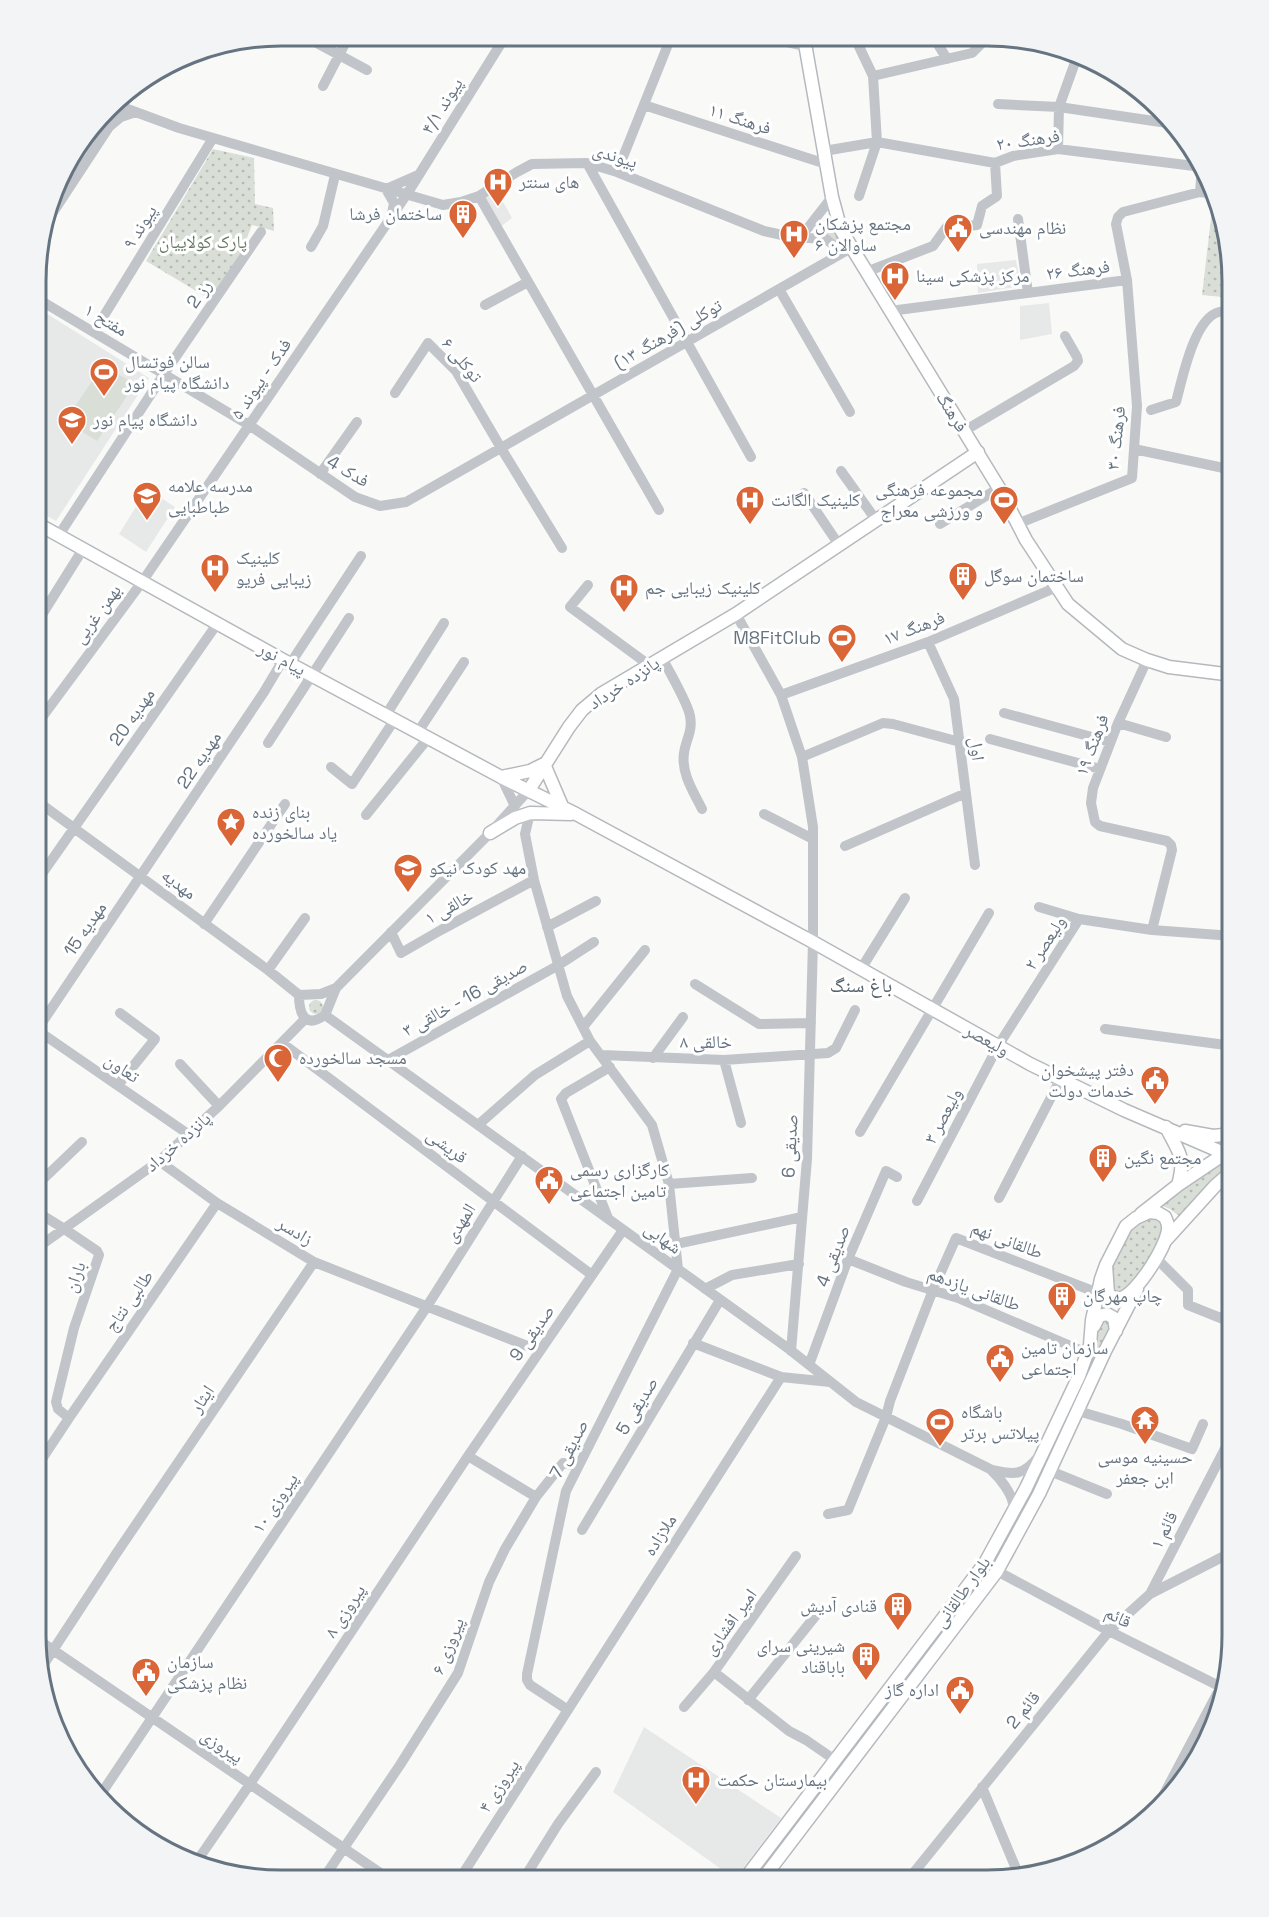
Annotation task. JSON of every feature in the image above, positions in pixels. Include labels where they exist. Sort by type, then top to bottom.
[{"type":"main road","name":"فرهنگ","points":[[805,46],[832,198],[841,230],[978,452],[1017,524],[1068,604],[1122,648],[1147,660],[1169,667],[1222,674]]},
{"type":"main road","name":"پانزده خرداد","points":[[529,790],[544,764],[582,710],[601,694],[736,614],[978,452]]},
{"type":"main road","name":"پیام نور","points":[[46,529],[286,662],[529,790]]},
{"type":"main road","points":[[501,777],[530,771],[544,764],[562,806]]},
{"type":"main road","name":"ولیعصر","points":[[529,790],[813,942],[1060,1080],[1222,1150]]},
{"type":"main road","name":"ولیعصر","points":[[490,833],[515,818],[530,813],[576,814]]},
{"type":"main road","points":[[1166,1127],[1213,1136],[1222,1135]]},
{"type":"main road","points":[[1166,1127],[1183,1159],[1183,1169],[1178,1185]]},
{"type":"main road","points":[[1136,1218],[1178,1185],[1222,1158]]},
{"type":"main road","points":[[1165,1241],[1222,1182]]},
{"type":"main road","points":[[1136,1218],[1149,1212],[1165,1217],[1168,1227],[1165,1241]]},
{"type":"main road","name":"بلوار طالقانی","points":[[752,1870],[985,1563],[1010,1520],[1044,1450],[1087,1353],[1092,1320],[1106,1266],[1126,1226],[1136,1218]]},
{"type":"main road","name":"بلوار طالقانی","points":[[770,1870],[997,1571],[1023,1527],[1116,1331],[1165,1241]]},
{"type":"main road","points":[[1106,1266],[1108,1294],[1113,1298],[1128,1294],[1140,1284]]},
{"type":"main road","points":[[1091,1333],[1099,1316],[1107,1314],[1114,1318],[1116,1331]]},
{"type":"street","points":[[322,46],[367,70]]},
{"type":"street","points":[[323,86],[344,46]]},
{"type":"street","name":"پیوند ۴/۱","points":[[407,194],[500,46]]},
{"type":"street","points":[[859,46],[873,76],[877,142],[859,196]]},
{"type":"street","points":[[939,46],[946,59]]},
{"type":"street","points":[[873,76],[972,53],[979,46]]},
{"type":"street","points":[[617,172],[667,47]]},
{"type":"street","points":[[1058,149],[1059,107],[1075,63]]},
{"type":"street","points":[[998,104],[1059,107],[1160,122]]},
{"type":"street","name":"فرهنگ ۱۱","points":[[644,105],[825,158]]},
{"type":"street","points":[[124,108],[213,138],[407,194]]},
{"type":"street","points":[[61,200],[109,127],[121,117],[136,112]]},
{"type":"street","points":[[109,122],[109,127]]},
{"type":"street","name":"پیوند ۹","points":[[94,332],[213,138]]},
{"type":"street","name":"فرهنگ ٢٠","points":[[825,158],[877,142],[995,164],[1013,156],[1058,149],[1192,166]]},
{"type":"street","points":[[587,163],[751,457]]},
{"type":"street","name":"پیوندی","points":[[407,194],[443,205],[461,202],[479,196],[532,164],[587,163],[617,172],[764,231],[791,237],[826,239],[832,243],[835,250],[832,259]]},
{"type":"street","points":[[866,272],[933,246],[946,228],[977,225],[982,206],[997,196],[995,164]]},
{"type":"street","points":[[311,247],[323,226],[335,175]]},
{"type":"street","points":[[386,189],[418,175],[420,191],[430,202]]},
{"type":"street","points":[[1201,183],[1200,192],[1205,193]]},
{"type":"street","points":[[386,189],[394,203],[391,217]]},
{"type":"street","name":"فرهنگ ۳۰","points":[[1017,524],[1132,478],[1137,406],[1127,280],[1116,224],[1123,212],[1200,192]]},
{"type":"street","name":"فدک - پیوند ۵","points":[[142,582],[407,194]]},
{"type":"street","points":[[479,196],[659,510]]},
{"type":"street","points":[[791,237],[807,229],[832,198]]},
{"type":"street","points":[[1018,219],[1028,293]]},
{"type":"street","name":"رز 2","points":[[59,536],[164,374],[261,232]]},
{"type":"street","name":"توکلی (فرهنگ ۱۳)","points":[[501,448],[851,248]]},
{"type":"street","name":"فرهنگ ۲۶","points":[[890,311],[1127,280]]},
{"type":"street","points":[[485,305],[528,282]]},
{"type":"street","points":[[779,290],[850,412]]},
{"type":"street","name":"مفتح ۱","points":[[46,304],[249,425]]},
{"type":"street","points":[[1151,410],[1176,402],[1197,334],[1207,320],[1222,312]]},
{"type":"street","points":[[964,431],[1074,366],[1078,361],[1077,357],[1065,336]]},
{"type":"street","name":"توکلی ۶","points":[[395,393],[428,344],[456,371],[501,448]]},
{"type":"street","points":[[320,474],[357,422]]},
{"type":"street","name":"فدک 4","points":[[249,425],[356,497],[380,506],[406,502],[501,448]]},
{"type":"street","points":[[501,448],[562,548]]},
{"type":"street","points":[[1134,449],[1222,468]]},
{"type":"street","points":[[841,471],[876,520]]},
{"type":"street","points":[[940,524],[999,488]]},
{"type":"street","points":[[804,493],[839,545]]},
{"type":"street","points":[[46,608],[83,549]]},
{"type":"street","name":"مهدیه 22","points":[[140,876],[264,692],[361,556]]},
{"type":"street","name":"بهمن غربی","points":[[46,712],[142,582]]},
{"type":"street","points":[[588,585],[570,607],[649,665]]},
{"type":"street","name":"فرهنگ ۱۷","points":[[781,695],[928,642],[1057,587]]},
{"type":"street","points":[[736,614],[781,695],[802,757],[813,827],[813,942]]},
{"type":"street","points":[[268,743],[348,618]]},
{"type":"street","points":[[331,767],[352,784],[444,623]]},
{"type":"street","name":"مهدیه 20","points":[[46,868],[217,624]]},
{"type":"street","name":"اول","points":[[928,642],[954,699],[975,865]]},
{"type":"street","points":[[662,657],[690,714],[691,732],[684,750],[683,765],[688,783],[702,809]]},
{"type":"street","name":"فرهنگ ۱۹","points":[[1147,660],[1110,742],[1093,788],[1091,803],[1095,822],[1100,826],[1167,841],[1171,845],[1172,850],[1152,930]]},
{"type":"street","points":[[366,815],[424,735],[465,662]]},
{"type":"street","points":[[1004,713],[1110,742]]},
{"type":"street","points":[[802,757],[883,723],[960,742]]},
{"type":"street","points":[[1118,723],[1166,737]]},
{"type":"street","points":[[990,739],[1100,769]]},
{"type":"street","points":[[501,777],[515,806]]},
{"type":"street","name":"پانزده خرداد","points":[[325,1015],[336,988],[490,833],[529,790]]},
{"type":"street","points":[[845,846],[966,793]]},
{"type":"street","points":[[204,924],[285,804]]},
{"type":"street","name":"مهدیه","points":[[46,807],[299,995]]},
{"type":"street","points":[[530,813],[525,834],[534,880],[567,996],[591,1041],[652,1125],[669,1184],[678,1269]]},
{"type":"street","points":[[764,814],[813,839]]},
{"type":"street","name":"مهدیه 15","points":[[46,1017],[140,876]]},
{"type":"street","name":"خالقی ١","points":[[391,932],[401,953],[534,880]]},
{"type":"street","points":[[861,969],[904,898]]},
{"type":"street","points":[[547,927],[596,901]]},
{"type":"street","points":[[1039,907],[1079,919]]},
{"type":"street","points":[[860,1132],[934,1010],[989,913]]},
{"type":"street","points":[[268,970],[305,918]]},
{"type":"street","name":"ولیعصر ٢","points":[[998,1046],[1079,919],[1152,930],[1222,935]]},
{"type":"street","name":"صدیقی 16 - خالقی ۳","points":[[388,1060],[558,966],[594,942]]},
{"type":"street","name":"صدیقی 6","points":[[791,1351],[807,1159],[813,942]]},
{"type":"street","points":[[583,1027],[645,950]]},
{"type":"street","points":[[695,984],[759,1024],[811,1023]]},
{"type":"street","points":[[325,1015],[313,1020],[305,1019],[301,1014],[299,995],[321,994],[336,988]]},
{"type":"street","name":"خالقی ۸","points":[[602,1056],[724,1060],[828,1053],[836,1048],[855,1010]]},
{"type":"street","points":[[118,1085],[155,1039],[120,1013]]},
{"type":"street","name":"شهابی","points":[[325,1015],[791,1351],[856,1402],[992,1470]]},
{"type":"street","points":[[653,1058],[683,1017]]},
{"type":"street","name":"پانزده خرداد","points":[[46,1241],[159,1161],[219,1106],[305,1019]]},
{"type":"street","points":[[1106,1029],[1222,1045]]},
{"type":"street","name":"تعاون","points":[[46,1036],[188,1134]]},
{"type":"street","points":[[478,1125],[535,1075],[591,1041]]},
{"type":"street","name":"قریشی","points":[[282,1043],[592,1275]]},
{"type":"street","name":"ولیعصر ٣","points":[[918,1201],[998,1046]]},
{"type":"street","points":[[724,1060],[741,1123]]},
{"type":"street","points":[[180,1064],[219,1106]]},
{"type":"street","points":[[608,1219],[561,1099],[566,1092],[610,1067]]},
{"type":"street","points":[[999,1198],[1060,1080]]},
{"type":"street","points":[[46,1176],[82,1142]]},
{"type":"street","name":"المهدی","points":[[426,1308],[522,1156]]},
{"type":"street","name":"زادسر","points":[[159,1161],[217,1203],[315,1262],[426,1308],[540,1351]]},
{"type":"street","name":"صدیقی 4","points":[[809,1365],[848,1259],[886,1171],[897,1177]]},
{"type":"street","points":[[669,1184],[752,1178]]},
{"type":"street","name":"طالبی نتاج","points":[[46,1453],[217,1203]]},
{"type":"street","points":[[676,1244],[802,1217]]},
{"type":"street","points":[[46,1218],[63,1228]]},
{"type":"street","name":"باران","points":[[63,1228],[97,1251],[99,1258],[74,1328],[56,1402],[58,1410],[69,1418]]},
{"type":"street","name":"صدیقی 9","points":[[468,1456],[623,1230]]},
{"type":"street","name":"طالقانی نهم","points":[[933,1290],[956,1238],[1098,1293]]},
{"type":"street","points":[[1155,1258],[1188,1290],[1188,1305],[1222,1319]]},
{"type":"street","name":"طالقانی یازدهم","points":[[848,1259],[906,1282],[986,1309],[1087,1353]]},
{"type":"street","name":"ایثار","points":[[48,1658],[315,1262]]},
{"type":"street","points":[[705,1289],[732,1275],[799,1264]]},
{"type":"street","name":"صدیقی 7","points":[[568,1710],[530,1685],[527,1680],[566,1491],[678,1269]]},
{"type":"street","points":[[828,1514],[848,1510],[886,1417],[890,1401],[933,1290]]},
{"type":"street","name":"صدیقی 5","points":[[582,1530],[720,1300]]},
{"type":"street","name":"پیروزی ١٠","points":[[104,1789],[426,1308]]},
{"type":"street","points":[[693,1343],[781,1377],[830,1382]]},
{"type":"street","name":"ملازاده","points":[[568,1710],[781,1377]]},
{"type":"street","points":[[1078,1411],[1192,1449],[1203,1424]]},
{"type":"street","points":[[992,1470],[1009,1474],[1019,1473],[1030,1467],[1044,1450]]},
{"type":"street","name":"قائم ١","points":[[1109,1631],[1150,1594],[1222,1454]]},
{"type":"street","points":[[468,1456],[536,1497]]},
{"type":"street","name":"پیروزی ٨","points":[[200,1856],[468,1456]]},
{"type":"street","name":"پیروزی ۶","points":[[329,1870],[400,1766],[458,1673],[489,1582],[505,1549],[536,1497],[563,1463],[578,1466]]},
{"type":"street","points":[[992,1470],[999,1477],[1013,1504],[1010,1520]]},
{"type":"street","points":[[1050,1471],[1107,1494]]},
{"type":"street","name":"امیر افشاری","points":[[796,1556],[714,1672],[789,1731],[835,1760]]},
{"type":"street","points":[[1150,1594],[1222,1558]]},
{"type":"street","name":"قائم","points":[[997,1571],[1217,1685]]},
{"type":"street","points":[[748,1700],[821,1609]]},
{"type":"street","name":"قائم 2","points":[[916,1870],[1109,1631]]},
{"type":"street","name":"پیروزی","points":[[47,1646],[376,1870]]},
{"type":"street","points":[[684,1707],[714,1672]]},
{"type":"street","name":"پیروزی ۴","points":[[465,1870],[568,1710]]},
{"type":"street","points":[[1172,1780],[1209,1713]]},
{"type":"street","points":[[529,1870],[553,1831],[596,1772]]},
{"type":"street","points":[[981,1787],[1016,1868]]},
{"type":"shaded area","name":"های سنتر","points":[[497,191],[512,218],[500,227],[483,198]]},
{"type":"shaded area","points":[[1016,260],[1021,286],[978,293],[977,264]]},
{"type":"shaded area","points":[[1049,303],[1052,334],[1020,340],[1020,306]]},
{"type":"shaded area","name":"دانشگاه پیام نور","points":[[46,313],[149,378],[56,521],[46,515]]},
{"type":"shaded area","name":"مدرسه علامه طباطبایی","points":[[147,489],[175,507],[146,552],[119,534]]},
{"type":"shaded area","name":"بیمارستان حکمت","points":[[644,1727],[781,1818],[742,1870],[722,1870],[613,1792]]},
{"type":"green space","name":"پارک کولاییان","points":[[213,149],[254,158],[255,204],[273,208],[274,231],[252,225],[239,258],[213,301],[146,261]]},
{"type":"green space","points":[[1212,212],[1222,266],[1222,297],[1202,295]]},
{"type":"green space","points":[[831,218],[843,247],[838,249],[818,234]]},
{"type":"green space","name":"سالن فوتسال دانشگاه پیام نور","points":[[103,365],[135,384],[97,441],[65,421]]},
{"type":"green space","points":[[313,1000],[319,1000],[323,1007],[319,1014],[313,1014],[309,1010],[309,1004]]},
{"type":"green space","points":[[1218,1163],[1222,1164],[1222,1172],[1179,1216],[1160,1205]]},
{"type":"green space","points":[[1153,1217],[1162,1220],[1164,1229],[1161,1239],[1135,1282],[1121,1293],[1111,1290],[1110,1268],[1129,1233],[1141,1220]]},
{"type":"green space","points":[[1104,1318],[1111,1322],[1112,1330],[1011,1542],[767,1870],[755,1870],[987,1565],[1094,1334]]},
{"type":"place","name":"های سنتر","points":[[498,208]]},
{"type":"place","name":"ساختمان فرشا","points":[[463,240]]},
{"type":"place","name":"نظام مهندسی","points":[[958,254]]},
{"type":"place","name":"مجتمع پزشکان ساوالان ۶","points":[[794,260]]},
{"type":"place","name":"مرکز پزشکی سینا","points":[[895,302]]},
{"type":"place","name":"سالن فوتسال دانشگاه پیام نور","points":[[104,398]]},
{"type":"place","name":"دانشگاه پیام نور","points":[[72,446]]},
{"type":"place","name":"مدرسه علامه طباطبایی","points":[[147,522]]},
{"type":"place","name":"کلینیک الگانت","points":[[750,526]]},
{"type":"place","name":"مجموعه فرهنگی و ورزشی معراج","points":[[1004,526]]},
{"type":"place","name":"کلینیک زیبایی فریو","points":[[215,594]]},
{"type":"place","name":"ساختمان سوگل","points":[[963,602]]},
{"type":"place","name":"کلینیک زیبایی جم","points":[[624,614]]},
{"type":"place","name":"M8FitClub","points":[[842,664]]},
{"type":"place","name":"بنای زنده یاد سالخورده","points":[[231,848]]},
{"type":"place","name":"مهد کودک نیکو","points":[[408,894]]},
{"type":"place","name":"مسجد سالخورده","points":[[278,1084]]},
{"type":"place","name":"دفتر پیشخوان خدمات دولت","points":[[1155,1106]]},
{"type":"place","name":"مجتمع نگین","points":[[1103,1184]]},
{"type":"place","name":"کارگزاری رسمی تامین اجتماعی","points":[[549,1206]]},
{"type":"place","name":"چاپ مهرگان","points":[[1062,1322]]},
{"type":"place","name":"سازمان تامین اجتماعی","points":[[1000,1384]]},
{"type":"place","name":"حسینیه موسی ابن جعفر","points":[[1145,1446]]},
{"type":"place","name":"باشگاه پیلاتس برتر","points":[[940,1448]]},
{"type":"place","name":"قنادی آدیش","points":[[898,1632]]},
{"type":"place","name":"شیرینی سرای باباقناد","points":[[866,1682]]},
{"type":"place","name":"سازمان نظام پزشکی","points":[[146,1698]]},
{"type":"place","name":"اداره گاز","points":[[960,1716]]},
{"type":"place","name":"بیمارستان حکمت","points":[[696,1806]]},
{"type":"district","name":"باغ سنگ","points":[[861,985]]}]
